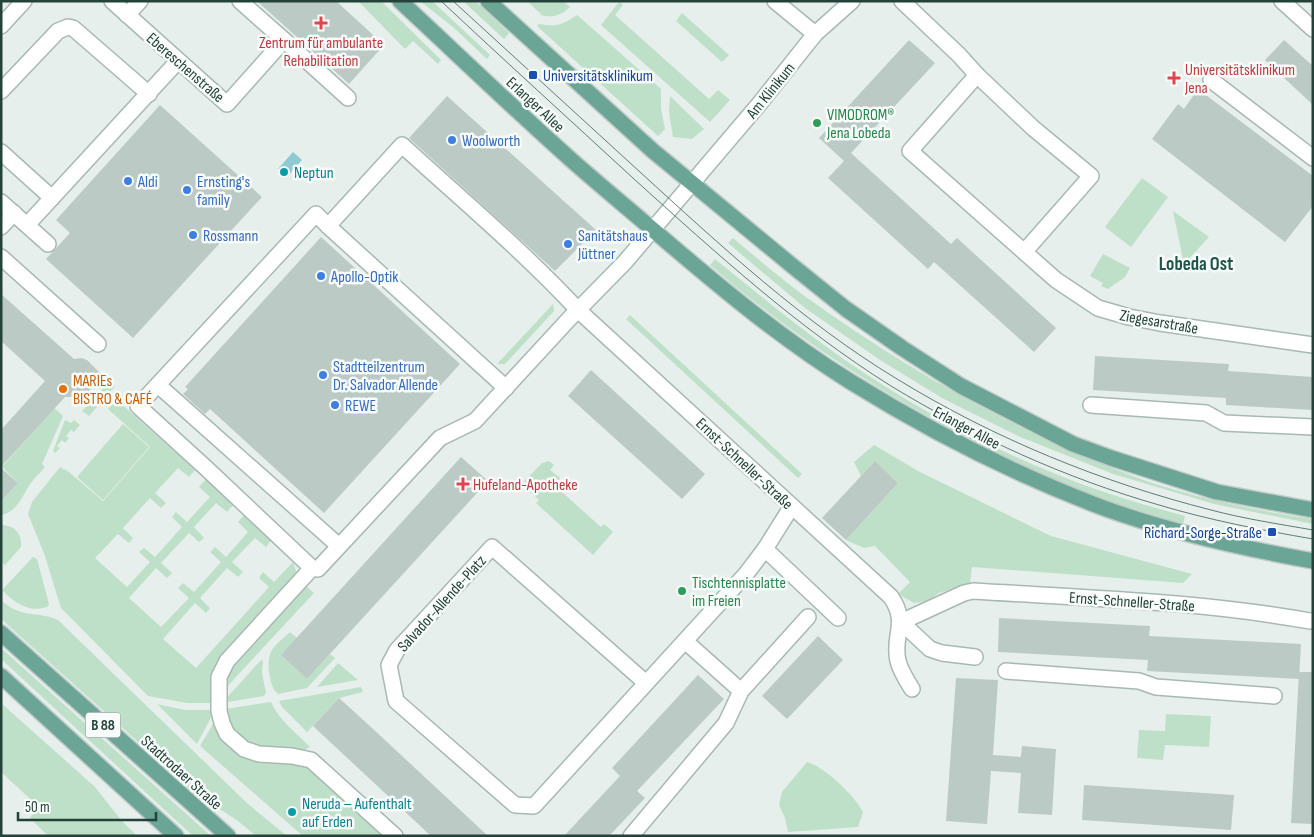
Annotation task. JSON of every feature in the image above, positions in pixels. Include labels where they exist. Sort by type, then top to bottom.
[{"type":"main road","name":"Erlanger Allee","points":[[400,1],[570,159],[709,278],[798,346],[851,382],[982,455],[1102,507],[1167,528],[1313,561]]},
{"type":"main road","name":"Erlanger Allee","points":[[488,1],[653,152],[846,309],[961,386],[1030,423],[1088,449],[1217,492],[1313,510]]},
{"type":"main road","name":"Stadtrodaer Straße","points":[[1,633],[228,836]]},
{"type":"main road","name":"B 88","points":[[1,676],[176,836]]},
{"type":"street","points":[[1,26],[24,1]]},
{"type":"street","name":"Ebereschenstraße","points":[[112,1],[227,104],[284,40]]},
{"type":"street","points":[[127,15],[140,1]]},
{"type":"street","points":[[240,1],[348,98]]},
{"type":"street","points":[[775,1],[815,34]]},
{"type":"street","name":"Am Klinikum","points":[[692,183],[765,97],[815,34],[852,1]]},
{"type":"street","points":[[902,1],[1033,128],[1091,176],[1024,251]]},
{"type":"street","points":[[1282,1],[1313,29]]},
{"type":"street","points":[[1,91],[58,31],[68,27],[73,28],[149,94]]},
{"type":"street","points":[[27,225],[178,61]]},
{"type":"street","name":"Ziegesarstraße","points":[[978,75],[910,151],[1056,280],[1098,308],[1129,318],[1313,345]]},
{"type":"street","points":[[1211,80],[1313,158]]},
{"type":"street","name":"Ernst-Schneller-Straße","points":[[328,226],[402,145],[547,278],[578,310],[891,597],[898,608],[901,622],[897,649],[898,662],[912,689]]},
{"type":"street","points":[[1,152],[52,198]]},
{"type":"street","points":[[506,388],[316,214],[138,406],[312,568],[318,569],[440,438],[475,421],[625,262],[692,183]]},
{"type":"street","points":[[1,202],[48,244]]},
{"type":"street","points":[[1,227],[14,213]]},
{"type":"street","points":[[1,257],[98,344]]},
{"type":"street","points":[[158,385],[339,546]]},
{"type":"street","points":[[1092,405],[1206,413],[1224,423],[1313,427]]},
{"type":"street","name":"Salvador-Allende-Platz","points":[[646,683],[492,547],[397,650],[389,665],[396,701],[515,805],[534,806],[746,574],[765,549],[792,506]]},
{"type":"street","points":[[765,549],[838,618]]},
{"type":"street","points":[[312,568],[227,661],[219,677],[222,723],[227,734],[244,749],[259,754],[292,756],[311,760],[395,836]]},
{"type":"street","name":"Ernst-Schneller-Straße","points":[[901,622],[964,593],[973,591],[1192,604],[1310,620]]},
{"type":"street","points":[[631,836],[726,723],[741,691],[808,617]]},
{"type":"street","points":[[901,622],[930,648],[942,653],[975,657]]},
{"type":"street","points":[[685,641],[741,691]]},
{"type":"street","points":[[1006,670],[1140,681],[1156,687],[1274,696]]},
{"type":"green space","points":[[358,1],[381,1],[441,60],[438,64],[413,41],[405,49]]},
{"type":"green space","points":[[420,1],[432,1],[490,55],[487,59],[453,27]]},
{"type":"green space","points":[[463,1],[475,1],[509,33],[504,39]]},
{"type":"green space","points":[[527,1],[563,1],[570,7],[556,16],[545,16],[540,15]]},
{"type":"green space","points":[[619,2],[623,5],[615,15],[709,99],[718,90],[730,100],[710,122],[601,25]]},
{"type":"green space","points":[[682,13],[729,55],[722,62],[676,21]]},
{"type":"green space","points":[[577,15],[661,89],[661,109],[665,129],[658,136],[537,26],[539,24],[559,24]]},
{"type":"green space","points":[[670,96],[704,129],[692,139],[673,137],[669,112]]},
{"type":"green space","points":[[1142,178],[1168,197],[1131,247],[1105,227]]},
{"type":"green space","points":[[1173,211],[1209,237],[1184,264]]},
{"type":"green space","points":[[733,238],[787,283],[884,350],[964,397],[1047,440],[1155,484],[1222,502],[1313,519],[1313,524],[1214,504],[1113,474],[1018,436],[942,398],[880,360],[805,308],[728,243]]},
{"type":"green space","points":[[1103,254],[1130,268],[1125,277],[1108,289],[1101,286],[1103,283],[1090,276]]},
{"type":"green space","points":[[715,259],[833,352],[875,380],[950,425],[1003,451],[1084,485],[1185,516],[1183,524],[1084,492],[1051,479],[940,423],[849,369],[792,330],[710,265]]},
{"type":"green space","points":[[553,304],[554,311],[505,364],[497,364]]},
{"type":"green space","points":[[630,315],[802,474],[798,478],[626,319]]},
{"type":"green space","points":[[110,381],[115,386],[89,416],[82,411]]},
{"type":"green space","points":[[117,400],[195,470],[189,477],[178,468],[155,493],[166,503],[161,508],[150,498],[123,528],[133,538],[129,543],[118,534],[95,558],[127,587],[150,562],[139,552],[144,548],[155,557],[182,527],[172,517],[176,512],[187,522],[210,497],[199,487],[207,478],[235,503],[227,512],[216,503],[194,527],[204,538],[199,542],[189,533],[161,563],[172,573],[167,578],[156,568],[129,598],[161,627],[189,598],[178,588],[183,583],[194,592],[221,562],[210,552],[215,547],[226,557],[248,532],[238,522],[246,513],[273,538],[266,547],[255,538],[232,562],[243,572],[238,577],[227,568],[200,598],[210,608],[206,613],[195,603],[163,639],[196,668],[269,587],[259,578],[263,572],[274,582],[293,562],[298,577],[222,657],[213,670],[213,703],[187,703],[148,696],[61,608],[45,556],[28,514],[32,502],[60,467],[69,472],[103,501],[150,447],[108,409]]},
{"type":"green space","points":[[54,408],[63,416],[42,464],[45,467],[15,507],[7,514],[1,515],[1,501],[18,483],[2,467]]},
{"type":"green space","points":[[65,420],[71,423],[74,420],[80,425],[74,432],[71,430],[66,436],[69,438],[65,443],[62,440],[57,446],[60,448],[55,453],[53,451]]},
{"type":"green space","points":[[123,424],[149,447],[103,500],[77,477]]},
{"type":"green space","points":[[874,445],[920,472],[1051,536],[1192,574],[1183,583],[972,567],[970,583],[939,593],[928,601],[914,603],[898,594],[910,582],[875,546],[864,548],[846,540],[898,483],[875,461],[861,476],[854,462]]},
{"type":"green space","points":[[549,461],[554,465],[550,470],[560,478],[554,485],[601,527],[604,524],[613,532],[593,555],[536,503],[539,500],[522,484],[542,463]]},
{"type":"green space","points":[[1,525],[6,525],[17,531],[21,542],[21,547],[5,565],[1,561]]},
{"type":"green space","points":[[33,557],[37,559],[49,604],[47,607],[40,609],[22,606],[2,590]]},
{"type":"green space","points":[[303,583],[314,593],[223,691],[224,671]]},
{"type":"green space","points":[[1,600],[16,610],[58,620],[248,804],[287,836],[256,836],[238,821],[195,793],[1,619]]},
{"type":"green space","points":[[290,632],[297,638],[281,655],[307,679],[330,654],[335,658],[307,688],[278,694],[272,686],[269,656]]},
{"type":"green space","points":[[1,648],[211,836],[193,836],[1,659]]},
{"type":"green space","points":[[261,660],[263,661],[262,673],[266,693],[264,696],[222,703]]},
{"type":"green space","points":[[338,663],[358,680],[317,687]]},
{"type":"green space","points":[[361,687],[363,692],[339,698],[307,732],[282,707],[279,701]]},
{"type":"green space","points":[[271,702],[283,720],[310,747],[301,751],[281,753],[262,749],[233,737],[225,709]]},
{"type":"green space","points":[[1,703],[95,787],[121,820],[137,836],[48,836],[30,818],[39,807],[1,772]]},
{"type":"green space","points":[[157,704],[185,710],[215,710],[197,744]]},
{"type":"green space","points":[[1166,714],[1211,716],[1209,747],[1165,745],[1163,760],[1137,758],[1139,730],[1165,731]]},
{"type":"green space","points":[[217,717],[225,739],[305,764],[389,836],[303,836],[200,746]]},
{"type":"green space","points":[[807,762],[822,769],[854,798],[863,812],[858,827],[788,832],[785,818],[779,805],[782,792]]},
{"type":"water","points":[[293,152],[302,160],[287,177],[278,169]]},
{"type":"building","name":"Zentrum für ambulante Rehabilitation","points":[[257,1],[336,1],[384,45],[349,84]]},
{"type":"building","points":[[909,40],[935,63],[851,153],[951,244],[957,238],[1056,328],[1034,352],[934,262],[928,269],[828,178],[844,161],[819,138]]},
{"type":"building","points":[[1284,40],[1313,66],[1313,105],[1265,60]]},
{"type":"building","points":[[1198,89],[1313,176],[1313,206],[1285,242],[1152,139],[1178,104],[1184,109]]},
{"type":"building","points":[[447,96],[596,230],[555,271],[409,138]]},
{"type":"building","points":[[160,105],[262,197],[133,338],[46,259],[70,233],[56,220]]},
{"type":"building","name":"Stadtteilzentrum Dr. Salvador Allende","points":[[321,237],[460,364],[324,513],[210,409],[205,414],[183,394],[188,389],[185,387]]},
{"type":"building","points":[[1,294],[74,359],[82,358],[87,360],[103,376],[85,395],[65,397],[1,467],[1,430],[45,381],[1,341]]},
{"type":"building","points":[[1095,356],[1229,364],[1228,371],[1313,377],[1313,410],[1226,405],[1226,398],[1093,390]]},
{"type":"building","points":[[591,370],[705,474],[682,499],[568,396]]},
{"type":"building","points":[[461,457],[488,481],[307,679],[281,655]]},
{"type":"building","points":[[875,461],[898,483],[846,540],[822,518]]},
{"type":"building","points":[[1,468],[18,483],[1,501]]},
{"type":"building","points":[[999,618],[1150,626],[1149,636],[1301,644],[1299,679],[1147,671],[1148,660],[998,652]]},
{"type":"building","points":[[818,636],[843,660],[787,719],[762,696]]},
{"type":"building","points":[[1299,672],[1313,672],[1313,824],[1291,823]]},
{"type":"building","points":[[698,675],[724,699],[637,791],[645,798],[609,836],[564,836],[620,776],[612,768]]},
{"type":"building","points":[[956,678],[998,680],[993,755],[1021,757],[1022,746],[1056,749],[1052,815],[1018,813],[1021,773],[991,771],[987,824],[946,821]]},
{"type":"building","points":[[339,698],[488,836],[431,836],[313,726]]},
{"type":"building","points":[[1084,785],[1234,795],[1231,830],[1082,820]]},
{"type":"tram line","points":[[441,1],[634,179],[758,288],[823,339],[891,386],[988,439],[1089,482],[1159,505],[1197,515],[1313,539]]},
{"type":"tram line","points":[[453,1],[701,228],[764,282],[829,333],[897,379],[972,421],[1050,457],[1089,472],[1170,499],[1211,510],[1249,519],[1313,530]]},
{"type":"place","name":"Zentrum für ambulante Rehabilitation","points":[[321,23]]},
{"type":"place","name":"Universitätsklinikum","points":[[533,75]]},
{"type":"place","name":"Universitätsklinikum Jena","points":[[1174,78]]},
{"type":"place","name":"VIMODROM® Jena Lobeda","points":[[817,123]]},
{"type":"place","name":"Woolworth","points":[[452,140]]},
{"type":"place","name":"Neptun","points":[[284,172]]},
{"type":"place","name":"Aldi","points":[[128,181]]},
{"type":"place","name":"Ernsting's family","points":[[187,190]]},
{"type":"place","name":"Rossmann","points":[[193,235]]},
{"type":"place","name":"Sanitätshaus Jüttner","points":[[568,244]]},
{"type":"place","name":"Apollo-Optik","points":[[321,276]]},
{"type":"place","name":"Stadtteilzentrum Dr. Salvador Allende","points":[[323,375]]},
{"type":"place","name":"MARIEs BISTRO & CAFÉ","points":[[63,389]]},
{"type":"place","name":"REWE","points":[[335,405]]},
{"type":"place","name":"Hufeland-Apotheke","points":[[463,484]]},
{"type":"place","name":"Richard-Sorge-Straße","points":[[1272,532]]},
{"type":"place","name":"Tischtennisplatte im Freien","points":[[682,591]]},
{"type":"place","name":"Neruda – Aufenthalt auf Erden","points":[[292,812]]},
{"type":"district","name":"Lobeda Ost","points":[[1196,263]]}]
